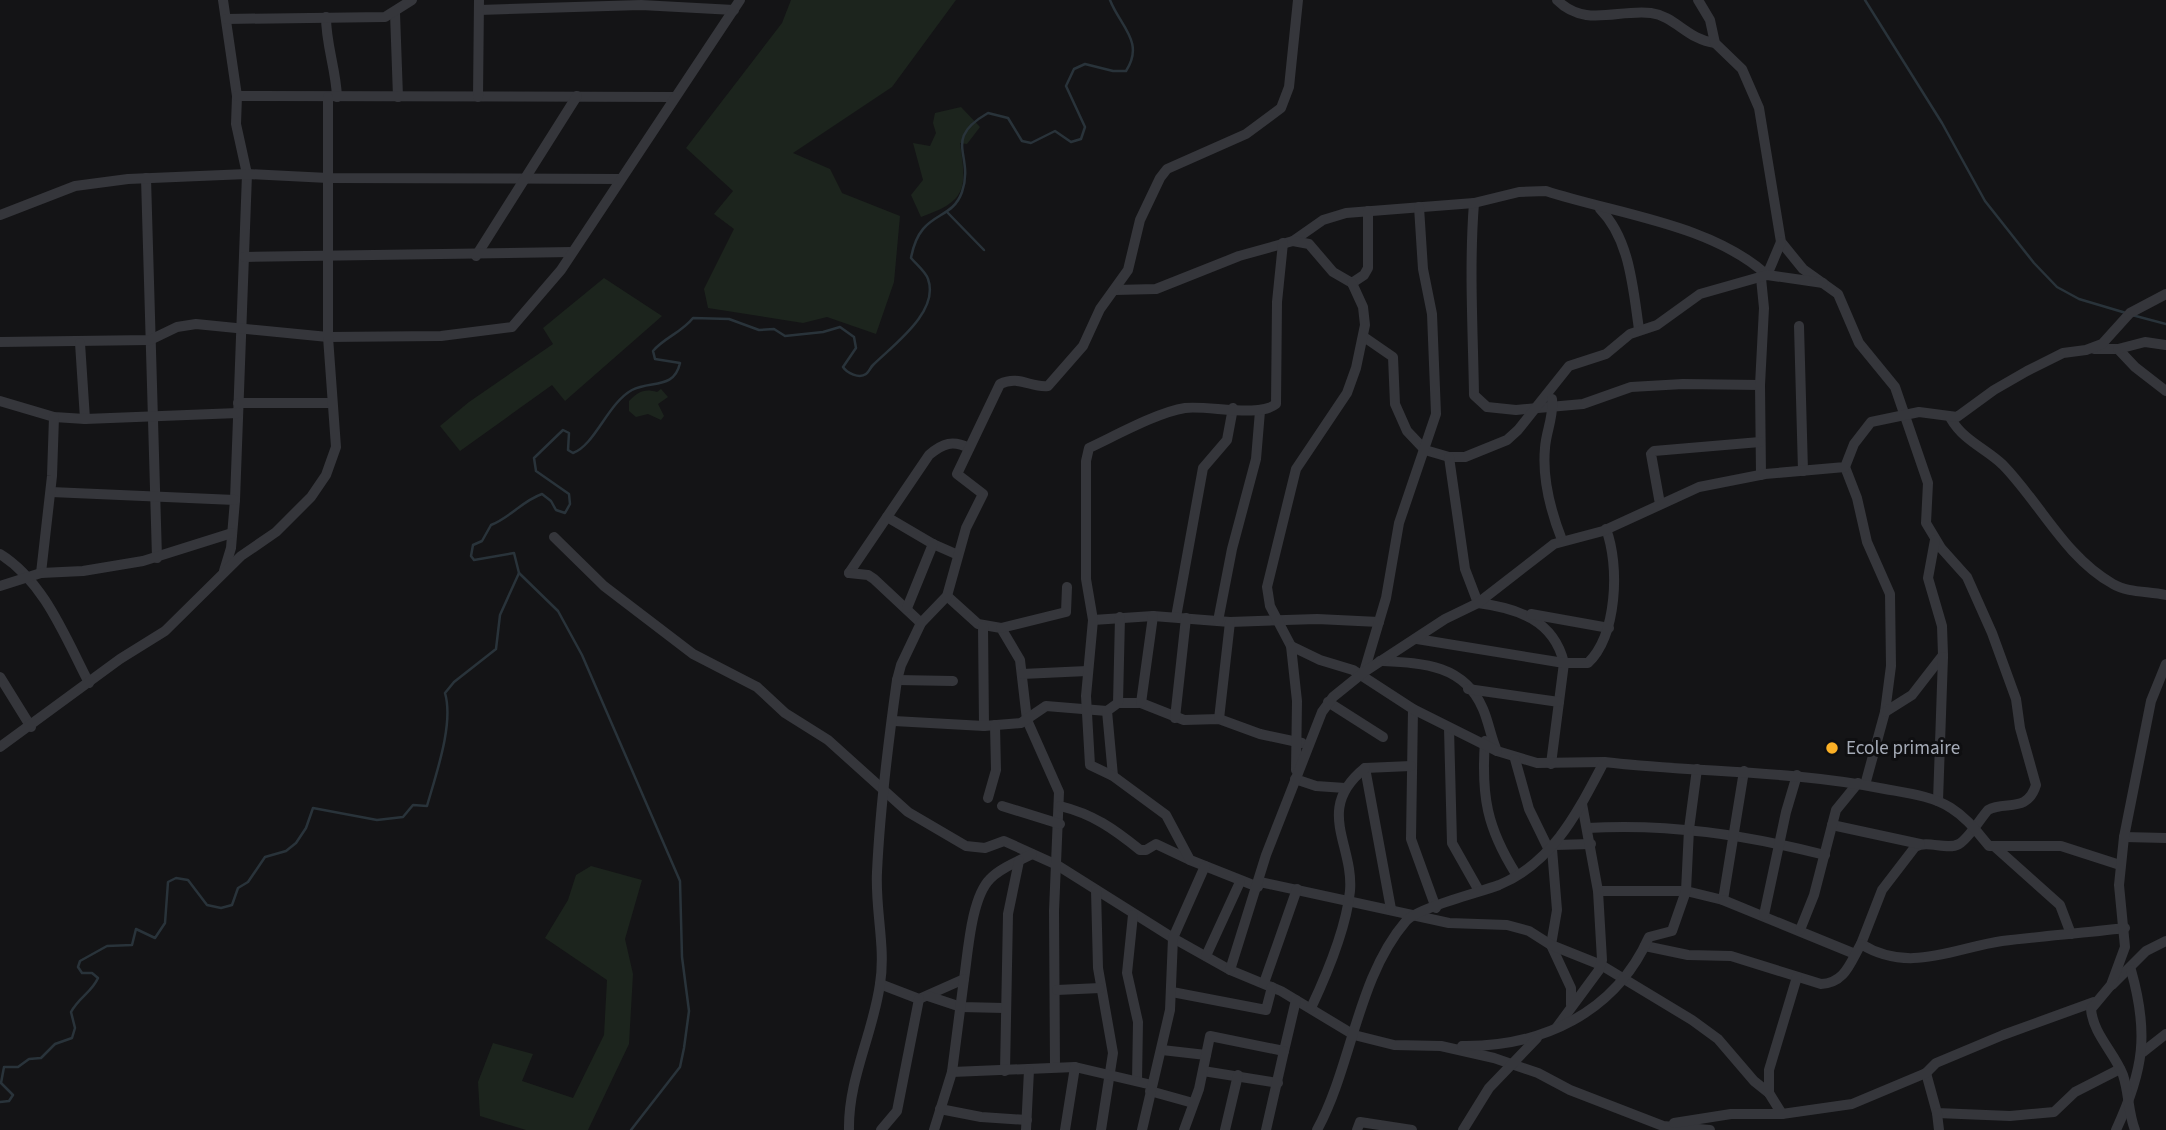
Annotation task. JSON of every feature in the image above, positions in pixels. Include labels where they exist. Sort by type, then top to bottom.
[{"type":"street","points":[[223,0],[237,96],[236,124],[247,174],[235,500],[232,533],[223,577]]},
{"type":"street","points":[[226,19],[385,17],[412,0]]},
{"type":"street","points":[[849,1130],[851,1090],[871,1031],[880,984],[882,947],[877,873],[883,789],[894,721],[897,680],[901,665],[921,623],[947,596],[958,555],[984,493],[957,474],[1000,383],[1022,380],[1038,387],[1048,386],[1083,346],[1100,309],[1128,270],[1140,220],[1167,169],[1203,156],[1246,134],[1281,107],[1289,87],[1298,0]]},
{"type":"street","points":[[1557,0],[1566,9],[1587,17],[1654,13],[1695,40],[1715,43]]},
{"type":"street","points":[[1699,0],[1710,20],[1715,43],[1742,69],[1759,108],[1781,242],[1803,269],[1842,300],[1859,343],[1895,387],[1928,483],[1926,523],[1935,540],[1967,577],[1992,633],[2016,699],[2020,728],[2035,785],[2033,793],[2016,806],[1992,807],[1973,825],[1960,843],[1953,846],[1920,844],[1832,825]]},
{"type":"street","points":[[478,97],[479,5],[642,2],[737,5]]},
{"type":"street","points":[[0,342],[150,340],[185,325],[328,337],[441,336],[507,329],[517,323],[572,252],[737,5]]},
{"type":"street","points":[[395,13],[398,97]]},
{"type":"street","points":[[0,747],[165,631],[223,577],[241,556],[276,531],[318,488],[336,447],[328,337],[328,178],[332,97],[337,74],[328,48],[326,17]]},
{"type":"street","points":[[237,96],[675,97]]},
{"type":"street","points":[[476,256],[577,96]]},
{"type":"street","points":[[0,215],[86,183],[146,178],[247,174],[328,178],[620,179]]},
{"type":"street","points":[[146,178],[157,558]]},
{"type":"street","points":[[1115,290],[1156,289],[1288,242],[1331,216],[1474,203],[1531,190],[1546,191],[1600,209],[1623,212],[1727,247],[1749,259],[1764,276]]},
{"type":"street","points":[[1474,203],[1470,272],[1476,346],[1474,395],[1487,407],[1532,410],[1553,405],[1583,404],[1631,387],[1683,383],[1760,385]]},
{"type":"street","points":[[1363,674],[1386,598],[1399,523],[1425,450],[1436,409],[1430,301],[1423,269],[1419,207]]},
{"type":"street","points":[[1600,209],[1610,219],[1625,252],[1639,329]]},
{"type":"street","points":[[1352,283],[1364,275],[1367,268],[1368,211]]},
{"type":"street","points":[[1288,242],[1309,244],[1333,272],[1352,283],[1363,307],[1364,337],[1347,393],[1292,479],[1267,587],[1270,606],[1291,646],[1297,701],[1296,777]]},
{"type":"street","points":[[1190,860],[1166,815],[1112,776],[1090,765],[1086,711],[1093,620],[1086,579],[1087,450],[1170,411],[1270,409],[1277,401],[1277,302],[1288,242]]},
{"type":"street","points":[[1761,475],[1760,385],[1764,276],[1781,242]]},
{"type":"street","points":[[244,257],[476,256],[572,252]]},
{"type":"street","points":[[1364,337],[1393,357],[1396,408],[1407,431],[1425,450],[1449,457],[1465,457],[1507,440],[1569,366],[1606,354],[1639,329],[1657,325],[1700,294],[1764,276],[1823,283]]},
{"type":"street","points":[[2086,350],[2102,344],[2130,313],[2166,294]]},
{"type":"street","points":[[1799,326],[1803,471]]},
{"type":"street","points":[[1800,930],[1840,802],[1861,784],[1885,712],[1891,666],[1890,594],[1867,542],[1857,498],[1845,467],[1854,444],[1871,422],[1919,412],[1951,419],[2027,371],[2063,353],[2118,349],[2145,342],[2166,345]]},
{"type":"street","points":[[80,343],[85,419]]},
{"type":"street","points":[[2118,349],[2135,368],[2166,391]]},
{"type":"street","points":[[1552,388],[1553,405],[1545,446],[1546,476],[1550,502],[1562,540]]},
{"type":"street","points":[[0,401],[54,417],[85,419],[154,418],[238,408],[332,403]]},
{"type":"street","points":[[1175,718],[1181,617],[1203,468],[1227,440],[1233,408]]},
{"type":"street","points":[[1219,719],[1224,622],[1232,549],[1256,459],[1260,411]]},
{"type":"street","points":[[41,573],[51,492],[54,417]]},
{"type":"street","points":[[1951,419],[1960,434],[2000,463],[2061,538],[2105,579],[2115,586],[2166,595]]},
{"type":"street","points":[[921,623],[868,575],[849,573],[936,448],[954,442],[969,447]]},
{"type":"street","points":[[1660,504],[1651,454],[1654,451],[1760,442]]},
{"type":"street","points":[[1449,457],[1465,569],[1478,603]]},
{"type":"street","points":[[1230,970],[1266,855],[1308,745],[1328,702],[1380,661],[1445,619],[1478,603],[1545,549],[1562,540],[1606,529],[1699,487],[1761,475],[1845,467]]},
{"type":"street","points":[[51,492],[235,500]]},
{"type":"street","points":[[887,517],[958,555]]},
{"type":"street","points":[[1417,639],[1564,663],[1588,663],[1598,653],[1609,628],[1613,550],[1606,529]]},
{"type":"street","points":[[0,586],[41,573],[83,571],[157,558],[232,533]]},
{"type":"street","points":[[554,537],[604,586],[693,654],[757,687],[785,713],[828,740],[908,812],[953,841],[980,848],[1001,841],[1057,865],[1173,938],[1230,970],[1268,985],[1311,1008],[1354,1035],[1394,1045],[1441,1046],[1481,1046],[1537,1038]]},
{"type":"street","points":[[1935,540],[1928,578],[1942,626],[1938,801]]},
{"type":"street","points":[[906,608],[933,544]]},
{"type":"street","points":[[0,554],[27,576],[56,618],[89,683]]},
{"type":"street","points":[[947,596],[983,626],[1001,628],[1066,612],[1068,587]]},
{"type":"street","points":[[1478,603],[1609,628]]},
{"type":"street","points":[[1531,614],[1558,644],[1564,663],[1551,764]]},
{"type":"street","points":[[1093,620],[1153,616],[1224,622],[1317,619],[1379,622]]},
{"type":"street","points":[[1141,703],[1153,616]]},
{"type":"street","points":[[1118,703],[1120,617]]},
{"type":"street","points":[[983,626],[989,726],[996,770],[988,798]]},
{"type":"street","points":[[1001,628],[1020,660],[1027,720],[1059,792],[1060,824],[1054,911],[1057,990],[1055,1067]]},
{"type":"street","points":[[1291,646],[1363,674],[1413,709],[1484,746],[1515,758],[1551,764],[1604,762],[1744,771],[1861,784],[1938,801],[1973,825],[1989,846],[2061,846],[2120,865]]},
{"type":"street","points":[[1885,712],[1912,695],[1943,655]]},
{"type":"street","points":[[1380,661],[1446,668],[1483,708],[1497,751]]},
{"type":"street","points":[[2111,985],[2125,947],[2119,885],[2124,837],[2151,701],[2166,664]]},
{"type":"street","points":[[1022,674],[1087,671]]},
{"type":"street","points":[[0,677],[31,727]]},
{"type":"street","points":[[897,680],[953,681]]},
{"type":"street","points":[[1468,689],[1559,702]]},
{"type":"street","points":[[1328,702],[1384,737]]},
{"type":"street","points":[[894,721],[989,726],[1027,720],[1038,709],[1046,706],[1107,711],[1118,703],[1141,703],[1175,718],[1219,719],[1260,734],[1308,745]]},
{"type":"street","points":[[1413,709],[1412,843],[1436,908]]},
{"type":"street","points":[[1107,711],[1112,776]]},
{"type":"street","points":[[1486,722],[1484,746],[1490,827],[1516,874]]},
{"type":"street","points":[[1449,728],[1452,843],[1478,890]]},
{"type":"street","points":[[1515,758],[1528,809],[1552,848],[1557,910],[1551,945],[1569,983],[1571,1005]]},
{"type":"street","points":[[1322,1129],[1368,988],[1396,935],[1412,915],[1478,890],[1502,884],[1552,848],[1582,804],[1604,762]]},
{"type":"street","points":[[1311,1008],[1337,940],[1350,890],[1339,827],[1345,788],[1366,768],[1411,766]]},
{"type":"street","points":[[1366,768],[1391,909]]},
{"type":"street","points":[[1463,1130],[1489,1088],[1537,1038],[1598,1005],[1623,980],[1653,934],[1672,931],[1686,891],[1689,829],[1698,769]]},
{"type":"street","points":[[1723,900],[1744,771]]},
{"type":"street","points":[[1764,915],[1797,775]]},
{"type":"street","points":[[1296,777],[1316,786],[1345,788]]},
{"type":"street","points":[[1557,1027],[1601,965],[1598,891],[1582,804]]},
{"type":"street","points":[[1002,806],[1060,824]]},
{"type":"street","points":[[1060,806],[1083,812],[1111,825],[1140,850],[1146,850],[1156,844],[1240,882],[1297,889],[1470,926],[1517,926],[1551,945],[1601,965],[1718,1039],[1754,1081],[1769,1093],[1782,1114]]},
{"type":"street","points":[[1587,828],[1645,825],[1689,829],[1779,844],[1825,855]]},
{"type":"street","points":[[2124,837],[2166,838]]},
{"type":"street","points":[[1552,848],[1591,844]]},
{"type":"street","points":[[1645,946],[1688,955],[1731,956],[1821,984],[1835,984],[1842,978],[1861,944],[1882,890],[1920,844]]},
{"type":"street","points":[[1994,846],[2060,905],[2071,934]]},
{"type":"street","points":[[934,1130],[952,1072],[964,979],[981,894],[991,877],[1032,854]]},
{"type":"street","points":[[1005,1071],[1004,1008],[1008,914],[1019,861]]},
{"type":"street","points":[[1142,1130],[1162,1050],[1172,992],[1173,938],[1205,866]]},
{"type":"street","points":[[1206,956],[1240,882]]},
{"type":"street","points":[[1172,992],[1266,1010],[1268,985],[1297,889]]},
{"type":"street","points":[[1096,890],[1100,988],[1113,1053],[1101,1130]]},
{"type":"street","points":[[1598,891],[1686,891],[1723,900],[1855,954]]},
{"type":"street","points":[[1133,915],[1127,973],[1138,1022],[1137,1081]]},
{"type":"street","points":[[1861,944],[1870,949],[1921,959],[1955,954],[1993,943],[2125,928]]},
{"type":"street","points":[[1659,1128],[1731,1114],[1782,1114],[1852,1104],[1926,1073],[1936,1063],[1957,1054],[2094,1002],[2131,970],[2147,951],[2166,941]]},
{"type":"street","points":[[2116,1130],[2128,1105],[2143,1052],[2143,1020],[2131,970]]},
{"type":"street","points":[[1769,1093],[1771,1059],[1797,977]]},
{"type":"street","points":[[923,997],[964,979]]},
{"type":"street","points":[[880,984],[961,1007],[1004,1008]]},
{"type":"street","points":[[1057,990],[1100,988]]},
{"type":"street","points":[[881,1130],[897,1111],[923,997]]},
{"type":"street","points":[[1266,1130],[1296,1000]]},
{"type":"street","points":[[2094,1002],[2092,1016],[2120,1069],[2135,1130]]},
{"type":"street","points":[[2143,1052],[2166,1034]]},
{"type":"street","points":[[1184,1130],[1212,1035],[1284,1051]]},
{"type":"street","points":[[1441,1046],[1513,1064],[1659,1128],[1710,1130]]},
{"type":"street","points":[[1162,1050],[1206,1055]]},
{"type":"street","points":[[952,1072],[1075,1066],[1137,1081],[1194,1103]]},
{"type":"street","points":[[1065,1130],[1075,1066]]},
{"type":"street","points":[[1937,1113],[2010,1116],[2054,1112],[2075,1092],[2120,1069]]},
{"type":"street","points":[[940,1109],[1026,1125],[1029,1070]]},
{"type":"street","points":[[1203,1071],[1278,1083]]},
{"type":"street","points":[[1926,1073],[1939,1130]]},
{"type":"street","points":[[1225,1130],[1238,1075]]},
{"type":"street","points":[[976,1130],[979,1116]]},
{"type":"street","points":[[1357,1130],[1360,1122],[1412,1130]]},
{"type":"shaded area","points":[[791,0],[956,0],[892,87],[793,153],[830,169],[842,193],[900,216],[894,282],[876,334],[827,317],[803,323],[708,308],[704,289],[734,229],[714,214],[733,191],[686,148],[782,23]]},
{"type":"shaded area","points":[[961,107],[980,127],[967,144],[960,143],[963,182],[960,191],[947,205],[921,217],[911,195],[923,180],[913,143],[930,146],[936,133],[933,123],[935,113]]},
{"type":"shaded area","points":[[604,278],[662,316],[565,401],[552,385],[460,451],[440,426],[469,402],[553,344],[543,328]]},
{"type":"shaded area","points":[[661,389],[668,397],[658,404],[664,416],[661,420],[648,414],[636,417],[629,411],[629,401],[635,395]]},
{"type":"shaded area","points":[[591,866],[642,880],[625,939],[633,974],[629,1044],[588,1130],[526,1130],[480,1116],[478,1082],[493,1043],[533,1054],[522,1081],[573,1098],[604,1035],[607,980],[545,938],[568,900],[576,875]]},
{"type":"waterway","points":[[0,1102],[9,1101],[13,1095],[1,1083],[4,1067],[18,1067],[29,1059],[41,1058],[55,1044],[72,1038],[75,1028],[71,1012],[98,978],[92,973],[82,973],[78,967],[80,961],[107,946],[132,945],[136,929],[155,938],[165,923],[168,882],[176,878],[188,880],[207,905],[221,908],[232,905],[238,888],[248,882],[265,857],[286,851],[296,843],[306,828],[313,808],[377,820],[403,817],[413,805],[427,806],[446,734],[445,693],[454,682],[496,649],[500,615],[519,573],[514,553],[474,560],[471,556],[473,545],[482,541],[491,525],[542,494],[551,501],[556,510],[565,513],[570,504],[569,494],[536,471],[534,458],[563,430],[569,433],[568,450],[573,453],[581,449],[623,396],[639,387],[661,383],[673,377],[680,363],[655,359],[653,351],[658,346],[693,318],[729,319],[759,330],[774,329],[785,336],[823,332],[840,327],[854,337],[856,348],[843,367],[857,376],[867,373],[912,327],[927,304],[930,291],[928,279],[911,258],[921,231],[951,208],[962,192],[965,179],[962,148],[966,131],[988,113],[1008,118],[1022,141],[1031,143],[1055,131],[1071,142],[1081,139],[1085,127],[1066,86],[1074,69],[1085,64],[1113,71],[1126,71],[1131,61],[1132,43],[1110,0]]},
{"type":"waterway","points":[[1865,0],[1942,123],[1985,201],[2034,263],[2057,287],[2079,299],[2126,313]]},
{"type":"waterway","points":[[947,212],[984,250]]},
{"type":"waterway","points":[[2132,315],[2166,324]]},
{"type":"waterway","points":[[519,573],[558,611],[582,655],[680,881],[682,957],[689,1011],[684,1048],[680,1067],[631,1130]]},
{"type":"place","name":"Ecole primaire","points":[[1832,748]]}]
